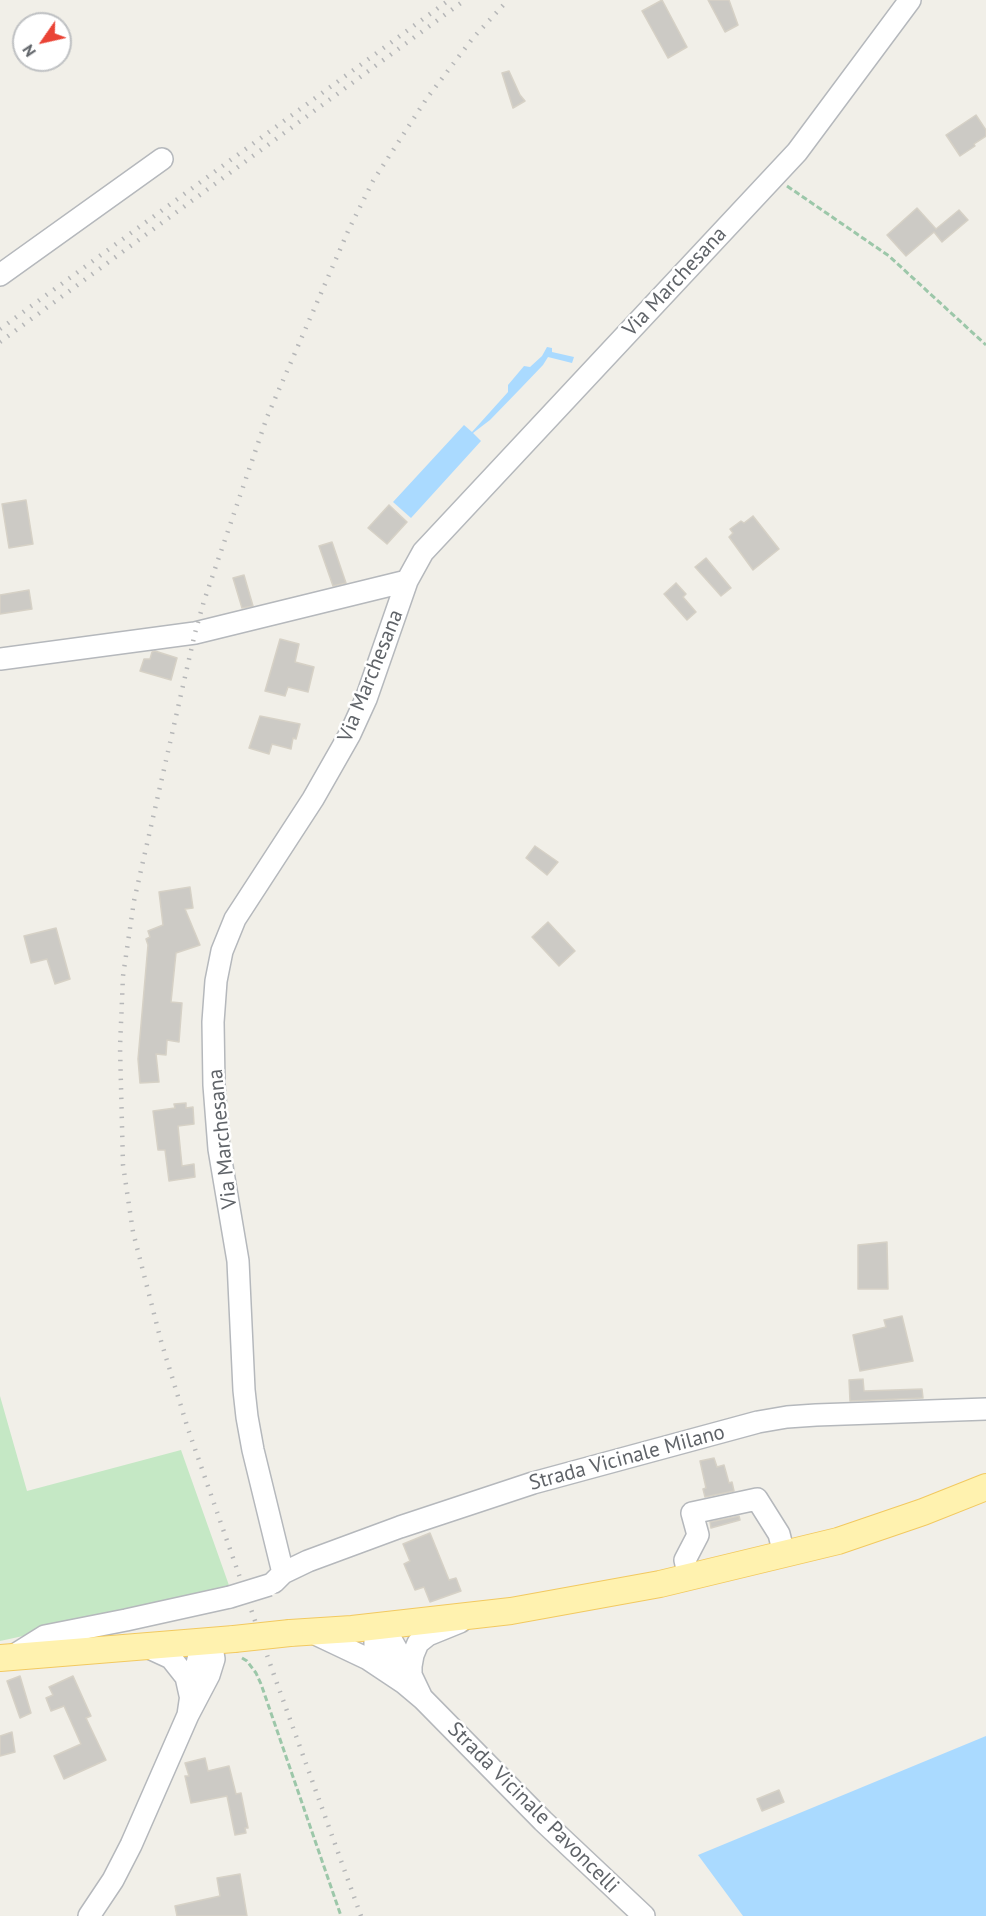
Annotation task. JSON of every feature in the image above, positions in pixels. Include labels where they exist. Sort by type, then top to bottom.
[{"type":"main road","points":[[7,1657],[381,1626],[478,1615],[576,1600],[689,1577],[784,1554],[871,1530],[986,1487]]},
{"type":"street","name":"Via Marchesana","points":[[276,1579],[244,1390],[238,1261],[219,1149],[214,1085],[213,1022],[216,981],[222,951],[235,919],[313,799],[350,734],[366,699],[408,581],[423,552],[797,152],[910,0]]},
{"type":"street","points":[[0,275],[162,159]]},
{"type":"street","points":[[0,659],[195,633],[408,581]]},
{"type":"street","name":"Strada Vicinale Milano","points":[[7,1657],[45,1636],[149,1616],[230,1597],[276,1579],[308,1561],[351,1544],[533,1483],[758,1422],[816,1415],[986,1409]]},
{"type":"street","points":[[689,1577],[685,1560],[698,1535],[692,1513],[757,1498],[779,1534],[784,1554]]},
{"type":"street","points":[[301,1633],[402,1675],[418,1643],[428,1635],[478,1615]]},
{"type":"street","name":"Strada Vicinale Pavoncelli","points":[[381,1626],[388,1634],[402,1675],[423,1699],[543,1821],[644,1916]]},
{"type":"street","points":[[189,1706],[198,1699],[212,1668],[214,1652],[223,1640]]},
{"type":"street","points":[[88,1916],[113,1880],[131,1845],[189,1706],[186,1677],[171,1658],[145,1646]]},
{"type":"path","points":[[773,177],[889,256],[986,345]]},
{"type":"path","points":[[223,1640],[247,1661],[256,1673],[341,1916]]},
{"type":"green space","points":[[0,1396],[27,1491],[181,1450],[231,1591],[0,1641]]},
{"type":"water","points":[[547,347],[552,348],[552,352],[574,357],[572,363],[548,357],[490,420],[473,433],[481,441],[411,518],[393,502],[464,425],[472,432],[508,392],[508,385],[524,366],[530,367],[542,356]]},
{"type":"water","points":[[986,1736],[986,1916],[743,1916],[698,1855]]},
{"type":"building","points":[[662,0],[687,47],[668,58],[642,11]]},
{"type":"building","points":[[708,0],[729,0],[738,25],[725,32]]},
{"type":"building","points":[[509,71],[525,101],[513,108],[502,73]]},
{"type":"building","points":[[976,115],[986,130],[986,136],[960,156],[946,135]]},
{"type":"building","points":[[917,208],[936,229],[959,210],[968,220],[942,242],[934,232],[906,256],[887,235]]},
{"type":"building","points":[[26,500],[33,544],[9,548],[2,504]]},
{"type":"building","points":[[389,505],[407,522],[387,544],[368,528]]},
{"type":"building","points":[[753,516],[779,549],[753,570],[729,537],[733,533],[730,529]]},
{"type":"building","points":[[332,542],[346,583],[333,586],[319,546]]},
{"type":"building","points":[[706,558],[731,588],[721,596],[695,567]]},
{"type":"building","points":[[244,575],[253,606],[242,608],[233,578]]},
{"type":"building","points":[[676,583],[686,594],[683,597],[696,612],[687,620],[664,594]]},
{"type":"building","points":[[29,590],[32,609],[0,614],[0,595]]},
{"type":"building","points":[[280,639],[299,644],[295,662],[314,667],[308,692],[288,687],[285,696],[265,691]]},
{"type":"building","points":[[152,652],[177,658],[171,680],[140,671],[144,659],[150,659]]},
{"type":"building","points":[[260,716],[300,724],[296,739],[293,738],[291,749],[272,744],[269,754],[249,748]]},
{"type":"building","points":[[535,846],[558,862],[547,875],[526,858]]},
{"type":"building","points":[[190,887],[193,908],[185,909],[200,945],[176,953],[171,1002],[182,1003],[179,1042],[167,1040],[166,1055],[156,1054],[159,1082],[140,1083],[138,1059],[148,945],[146,939],[150,937],[148,931],[163,925],[159,892]]},
{"type":"building","points":[[548,922],[575,951],[559,966],[532,937]]},
{"type":"building","points":[[56,928],[70,979],[55,984],[47,959],[31,963],[24,936]]},
{"type":"building","points":[[186,1103],[186,1108],[193,1107],[194,1124],[178,1126],[182,1166],[194,1164],[195,1177],[169,1181],[165,1150],[158,1150],[153,1111],[175,1108],[174,1104]]},
{"type":"building","points":[[887,1242],[888,1289],[858,1289],[858,1245]]},
{"type":"building","points":[[902,1316],[913,1361],[860,1371],[853,1335],[886,1327],[884,1320]]},
{"type":"building","points":[[863,1379],[864,1391],[922,1389],[923,1398],[850,1401],[849,1380]]},
{"type":"building","points":[[714,1458],[717,1467],[724,1465],[734,1491],[705,1497],[703,1489],[706,1488],[700,1461]]},
{"type":"building","points":[[739,1516],[740,1520],[711,1528],[710,1522]]},
{"type":"building","points":[[430,1533],[449,1580],[456,1578],[461,1591],[430,1602],[424,1587],[415,1590],[404,1564],[410,1561],[403,1544]]},
{"type":"building","points":[[20,1676],[31,1713],[20,1718],[7,1681]]},
{"type":"building","points":[[73,1676],[91,1716],[86,1718],[106,1760],[64,1779],[54,1756],[81,1744],[64,1706],[51,1711],[46,1698],[53,1695],[49,1687]]},
{"type":"building","points":[[12,1732],[15,1752],[0,1756],[0,1736]]},
{"type":"building","points":[[205,1758],[208,1771],[229,1766],[236,1794],[241,1793],[248,1828],[245,1828],[246,1833],[235,1835],[227,1796],[191,1803],[185,1776],[189,1776],[185,1763]]},
{"type":"building","points":[[779,1790],[784,1802],[762,1811],[757,1799]]},
{"type":"building","points":[[240,1874],[247,1916],[177,1916],[175,1906],[220,1896],[217,1878]]},
{"type":"railway","points":[[0,329],[449,0]]},
{"type":"railway","points":[[0,342],[465,0]]},
{"type":"railway","points":[[361,1916],[188,1429],[161,1341],[133,1232],[123,1165],[120,1047],[123,976],[134,901],[195,633],[267,417],[349,229],[373,181],[427,98],[473,38],[508,0]]}]
